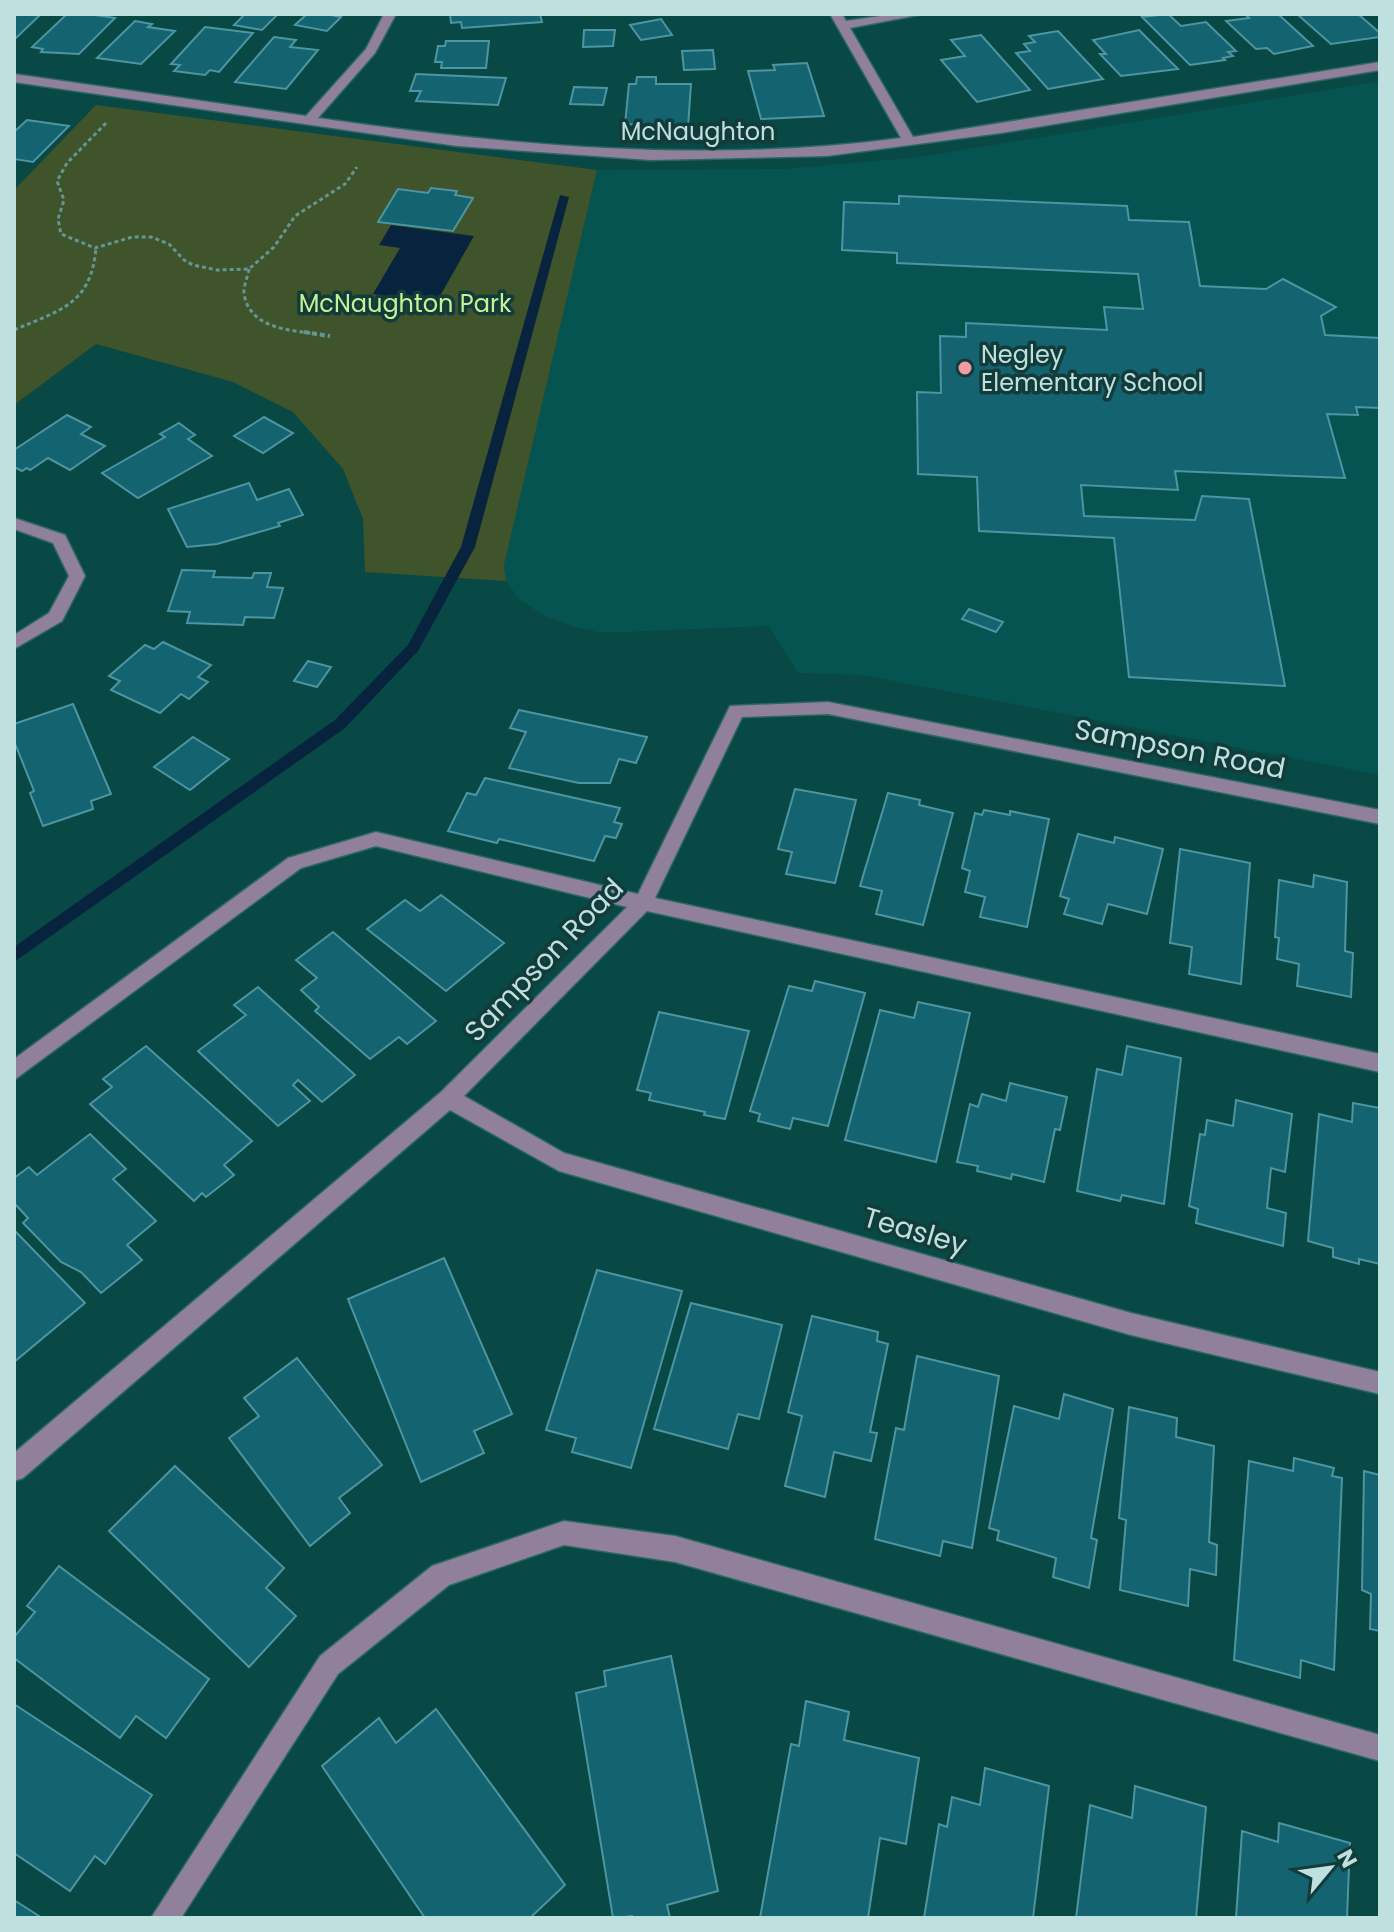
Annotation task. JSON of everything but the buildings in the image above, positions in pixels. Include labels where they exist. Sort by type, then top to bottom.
[{"type":"street","points":[[311,119],[371,50],[390,14]]},
{"type":"street","points":[[909,141],[840,19],[917,14]]},
{"type":"street","name":"McNaughton","points":[[14,78],[457,142],[651,156],[827,152],[1380,66]]},
{"type":"street","points":[[14,523],[59,539],[77,576],[56,617],[14,643]]},
{"type":"street","name":"Sampson Road","points":[[14,1469],[448,1098],[643,903],[736,711],[828,708],[1380,817]]},
{"type":"street","points":[[14,1071],[295,863],[376,839],[643,903],[1380,1063]]},
{"type":"street","name":"Teasley","points":[[448,1098],[559,1161],[1131,1324],[1380,1383]]},
{"type":"street","points":[[165,1918],[329,1665],[441,1575],[564,1533],[675,1549],[1380,1748]]},
{"type":"path","points":[[107,122],[67,163],[57,181],[64,200],[58,219],[61,234],[96,248],[121,238],[154,237],[166,241],[186,262],[207,269],[249,269]]},
{"type":"path","points":[[330,336],[277,328],[258,320],[244,294],[249,269],[274,247],[295,216],[345,184],[357,167]]},
{"type":"path","points":[[14,330],[51,313],[81,294],[92,278],[96,248]]},
{"type":"shaded area","name":"Negley Elementary School","points":[[1380,81],[1380,775],[862,675],[798,673],[769,626],[597,632],[541,614],[519,599],[506,581],[504,565],[597,170],[782,169],[920,157]]},
{"type":"shaded area","points":[[391,225],[474,236],[436,303],[373,294],[400,248],[379,245]]},
{"type":"green space","name":"McNaughton Park","points":[[96,105],[597,170],[504,565],[506,581],[365,572],[363,519],[343,469],[293,412],[233,382],[96,344],[14,405],[14,190]]},
{"type":"waterway","points":[[14,956],[340,724],[413,648],[468,547],[564,197]]},
{"type":"place","name":"Negley Elementary School","points":[[965,368]]}]
